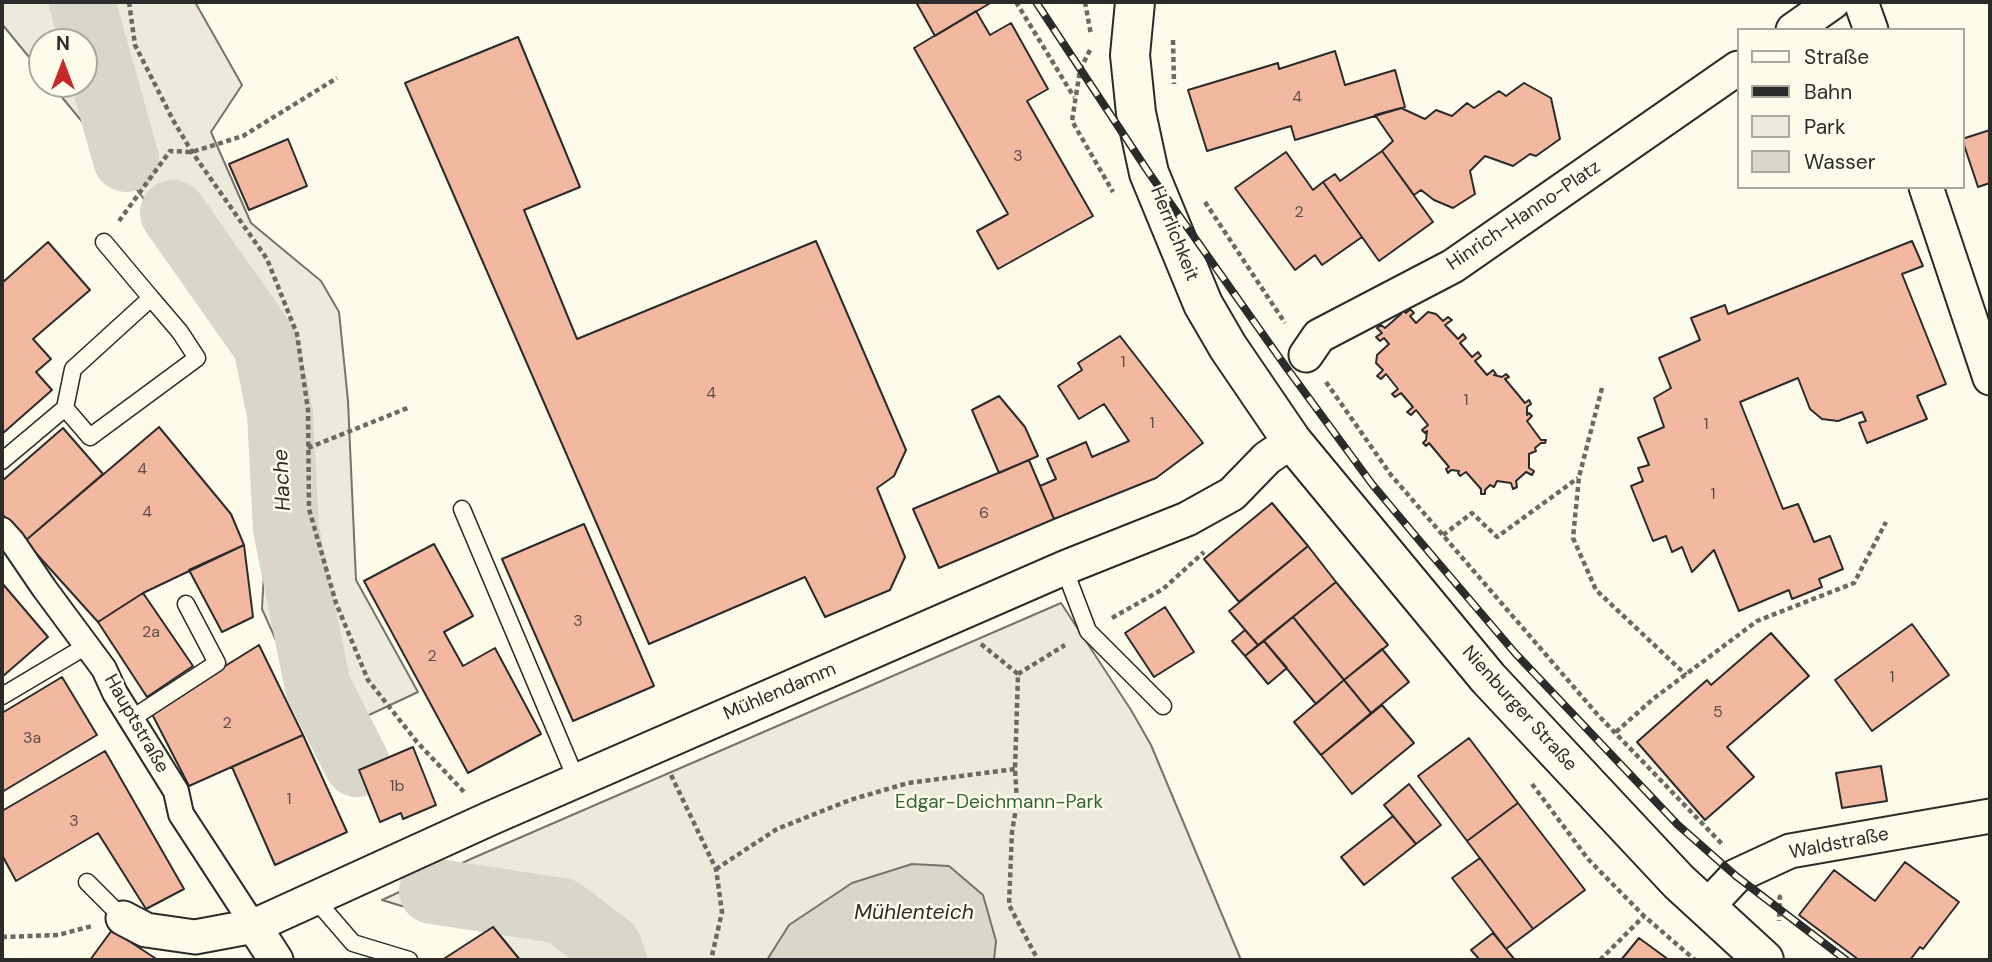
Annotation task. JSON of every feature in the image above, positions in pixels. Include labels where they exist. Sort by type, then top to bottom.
[{"type":"main road","name":"Herrlichkeit","points":[[1135,2],[1130,54],[1136,113],[1149,173],[1203,304],[1228,347],[1292,441]]},
{"type":"main road","name":"Nienburger Straße","points":[[1292,441],[1488,678],[1669,872],[1764,960]]},
{"type":"street","points":[[1796,28],[1833,2]]},
{"type":"street","points":[[1860,2],[1870,28]]},
{"type":"street","name":"Hinrich-Hanno-Platz","points":[[1306,355],[1319,336],[1453,266],[1736,69]]},
{"type":"street","points":[[1927,189],[1990,377]]},
{"type":"street","name":"Mühlendamm","points":[[123,918],[146,930],[195,937],[254,926],[491,818],[1198,512],[1232,494],[1266,458],[1292,441]]},
{"type":"street","name":"Hauptstraße","points":[[2,530],[104,669],[115,693],[176,790],[181,814],[254,926]]},
{"type":"street","name":"Waldstraße","points":[[1706,908],[1736,876],[1790,851],[1990,816]]},
{"type":"street","points":[[254,926],[276,960]]},
{"type":"lane","points":[[65,408],[90,437],[197,358],[180,332],[104,243]]},
{"type":"lane","points":[[2,461],[65,408],[73,369],[151,298]]},
{"type":"lane","points":[[462,509],[577,781]]},
{"type":"lane","points":[[1064,568],[1088,631],[1163,706]]},
{"type":"lane","points":[[131,719],[218,663],[186,604]]},
{"type":"lane","points":[[2,696],[88,645]]},
{"type":"lane","points":[[87,882],[123,918]]},
{"type":"lane","points":[[315,899],[353,943],[409,960]]},
{"type":"path","points":[[130,2],[135,45],[192,152],[267,259],[298,334],[308,410],[309,509],[335,603],[368,680],[447,776],[491,818]]},
{"type":"path","points":[[1016,2],[1074,97],[1080,70],[1093,45],[1085,2]]},
{"type":"path","points":[[1173,28],[1175,89]]},
{"type":"path","points":[[104,243],[170,151],[192,152],[243,136],[337,78]]},
{"type":"path","points":[[1200,195],[1306,355],[1391,475],[1597,714],[1616,732],[1757,621],[1854,583],[1886,522]]},
{"type":"path","points":[[1602,388],[1579,477],[1573,538],[1596,590],[1686,675]]},
{"type":"path","points":[[308,448],[410,407]]},
{"type":"path","points":[[1443,535],[1472,513],[1497,537],[1579,477]]},
{"type":"path","points":[[1018,674],[1163,589],[1208,548]]},
{"type":"path","points":[[950,618],[1018,674]]},
{"type":"path","points":[[1018,674],[1015,768],[1017,802],[1012,832],[1009,905],[1038,960]]},
{"type":"path","points":[[657,746],[716,869],[722,912],[711,960]]},
{"type":"path","points":[[716,869],[777,828],[850,800],[908,783],[1015,768]]},
{"type":"path","points":[[1600,960],[1644,916]]},
{"type":"green space","points":[[2,2],[195,2],[242,85],[211,132],[251,223],[321,281],[339,312],[348,401],[356,580],[418,692],[320,738],[262,609],[267,517],[274,479],[259,350],[118,165],[63,98],[98,98],[98,28],[28,28],[28,56],[2,24]]},
{"type":"green space","name":"Edgar-Deichmann-Park","points":[[1061,603],[1151,745],[1241,960],[520,960],[493,927],[461,924],[382,900],[473,858]]},
{"type":"water","name":"Mühlenteich","points":[[912,864],[949,866],[983,895],[996,941],[994,960],[767,960],[789,925],[852,883]]},
{"type":"building","points":[[916,2],[992,2],[935,36]]},
{"type":"building","points":[[976,11],[990,35],[1011,23],[1048,89],[1027,101],[1093,216],[998,269],[977,231],[1008,214],[914,48]]},
{"type":"building","points":[[518,37],[580,187],[524,210],[577,339],[816,241],[906,450],[894,476],[877,488],[905,557],[890,590],[825,617],[805,577],[649,644],[405,83]]},
{"type":"building","points":[[1335,51],[1345,85],[1395,70],[1405,107],[1295,140],[1291,126],[1207,151],[1188,90],[1278,63],[1279,69]]},
{"type":"building","points":[[1524,83],[1551,98],[1560,139],[1536,156],[1530,154],[1513,166],[1485,156],[1470,171],[1475,194],[1453,208],[1434,200],[1421,190],[1414,195],[1382,151],[1393,141],[1375,115],[1401,108],[1425,119],[1436,110],[1452,116],[1467,103],[1474,108],[1499,91],[1506,96]]},
{"type":"building","points":[[1990,130],[1990,183],[1978,187],[1964,138]]},
{"type":"building","points":[[288,139],[307,186],[249,210],[229,164]]},
{"type":"building","points":[[1382,151],[1433,222],[1379,261],[1323,182],[1335,174],[1340,181]]},
{"type":"building","points":[[1286,152],[1313,190],[1323,182],[1362,237],[1322,265],[1315,255],[1295,270],[1235,188]]},
{"type":"building","points":[[1912,241],[1923,266],[1902,274],[1946,384],[1917,396],[1927,419],[1867,443],[1859,423],[1866,421],[1862,412],[1838,421],[1822,419],[1810,409],[1798,378],[1740,402],[1783,509],[1798,504],[1814,542],[1830,536],[1843,569],[1819,579],[1822,587],[1792,599],[1789,590],[1739,611],[1714,550],[1692,572],[1682,547],[1672,552],[1666,536],[1653,541],[1631,486],[1643,481],[1638,468],[1649,465],[1638,438],[1664,427],[1654,398],[1671,388],[1659,358],[1700,340],[1691,318],[1725,305],[1728,314]]},
{"type":"building","points":[[48,242],[90,290],[33,339],[51,359],[36,372],[52,390],[2,434],[2,283]]},
{"type":"building","points":[[1401,308],[1406,313],[1410,309],[1414,313],[1410,316],[1416,323],[1428,312],[1436,314],[1443,321],[1448,317],[1452,320],[1445,325],[1458,339],[1463,334],[1466,338],[1460,343],[1472,357],[1478,352],[1481,356],[1475,361],[1487,375],[1493,370],[1496,374],[1494,375],[1502,377],[1506,374],[1509,377],[1505,379],[1525,403],[1529,400],[1531,404],[1527,407],[1527,415],[1529,413],[1532,416],[1527,421],[1541,440],[1546,440],[1535,448],[1536,451],[1529,454],[1529,468],[1534,471],[1532,475],[1526,472],[1516,481],[1517,487],[1513,489],[1511,483],[1497,481],[1494,487],[1490,485],[1485,494],[1481,494],[1481,489],[1466,472],[1460,476],[1459,471],[1451,470],[1448,473],[1446,469],[1449,467],[1429,443],[1426,446],[1423,443],[1427,431],[1425,433],[1422,430],[1428,425],[1416,410],[1411,415],[1407,412],[1413,407],[1401,393],[1395,397],[1392,394],[1398,389],[1386,374],[1381,379],[1377,376],[1383,370],[1376,363],[1377,355],[1389,344],[1384,338],[1380,341],[1376,337],[1382,333],[1377,328],[1381,325],[1385,328],[1401,314],[1397,312]]},
{"type":"building","points":[[1120,336],[1203,443],[1156,478],[1054,519],[1040,486],[1056,479],[1047,459],[1086,442],[1092,457],[1129,441],[1104,404],[1079,419],[1058,386],[1082,370],[1078,363]]},
{"type":"building","points":[[999,396],[1025,427],[1038,456],[999,473],[972,410]]},
{"type":"building","points":[[159,427],[231,514],[244,545],[143,593],[98,622],[25,541]]},
{"type":"building","points":[[63,428],[103,474],[25,541],[2,514],[2,481]]},
{"type":"building","points":[[1029,460],[1054,519],[939,568],[913,509]]},
{"type":"building","points":[[1272,503],[1308,546],[1239,602],[1204,559]]},
{"type":"building","points":[[584,524],[654,686],[573,721],[502,559]]},
{"type":"building","points":[[434,544],[473,616],[444,632],[463,666],[495,648],[541,734],[468,773],[364,581]]},
{"type":"building","points":[[244,545],[253,617],[222,632],[189,570]]},
{"type":"building","points":[[1308,546],[1336,582],[1258,645],[1229,611]]},
{"type":"building","points":[[1336,582],[1388,645],[1344,680],[1293,617]]},
{"type":"building","points":[[2,583],[48,637],[2,677]]},
{"type":"building","points":[[143,593],[193,666],[147,697],[98,622]]},
{"type":"building","points":[[1165,607],[1194,652],[1154,677],[1125,633]]},
{"type":"building","points":[[1293,617],[1344,680],[1316,704],[1264,641]]},
{"type":"building","points":[[1912,624],[1949,675],[1872,731],[1835,680]]},
{"type":"building","points":[[1245,630],[1258,645],[1245,656],[1232,641]]},
{"type":"building","points":[[1771,633],[1809,676],[1727,747],[1754,777],[1705,820],[1637,742],[1707,680],[1711,685]]},
{"type":"building","points":[[1264,641],[1287,668],[1268,684],[1245,656]]},
{"type":"building","points":[[259,645],[303,735],[189,786],[151,712]]},
{"type":"building","points":[[1382,649],[1409,682],[1371,713],[1344,680]]},
{"type":"building","points":[[62,677],[97,735],[2,792],[2,713]]},
{"type":"building","points":[[1344,680],[1371,713],[1321,755],[1294,722]]},
{"type":"building","points":[[1382,705],[1414,743],[1352,794],[1321,755]]},
{"type":"building","points":[[303,735],[347,832],[275,865],[232,767]]},
{"type":"building","points":[[1469,738],[1518,803],[1467,841],[1418,776]]},
{"type":"building","points":[[413,747],[436,805],[403,819],[401,813],[380,822],[359,770]]},
{"type":"building","points":[[105,751],[184,889],[146,909],[98,833],[16,881],[2,855],[2,811]]},
{"type":"building","points":[[1881,766],[1887,801],[1842,808],[1836,773]]},
{"type":"building","points":[[1409,784],[1441,825],[1416,844],[1384,805]]},
{"type":"building","points":[[1518,803],[1585,890],[1533,929],[1467,841]]},
{"type":"building","points":[[1393,816],[1416,844],[1364,885],[1341,857]]},
{"type":"building","points":[[1480,858],[1533,929],[1506,949],[1452,878]]},
{"type":"building","points":[[1905,862],[1959,902],[1923,949],[1920,947],[1910,960],[1859,960],[1799,915],[1834,870],[1875,901]]},
{"type":"building","points":[[493,927],[520,960],[442,960]]},
{"type":"building","points":[[112,930],[158,960],[90,960]]},
{"type":"building","points":[[1493,933],[1515,960],[1480,960],[1471,950]]},
{"type":"building","points":[[1639,938],[1669,960],[1621,960]]},
{"type":"waterway","name":"Hache","points":[[82,2],[126,159]]},
{"type":"waterway","name":"Hache","points":[[173,213],[266,345],[280,414],[286,529],[318,687],[357,764]]},
{"type":"waterway","name":"Hache","points":[[432,891],[562,911],[609,947],[614,960]]},
{"type":"railway","points":[[1036,2],[1149,173],[1286,367],[1372,484],[1418,539],[1515,653],[1678,825],[1736,876],[1846,960]]}]
